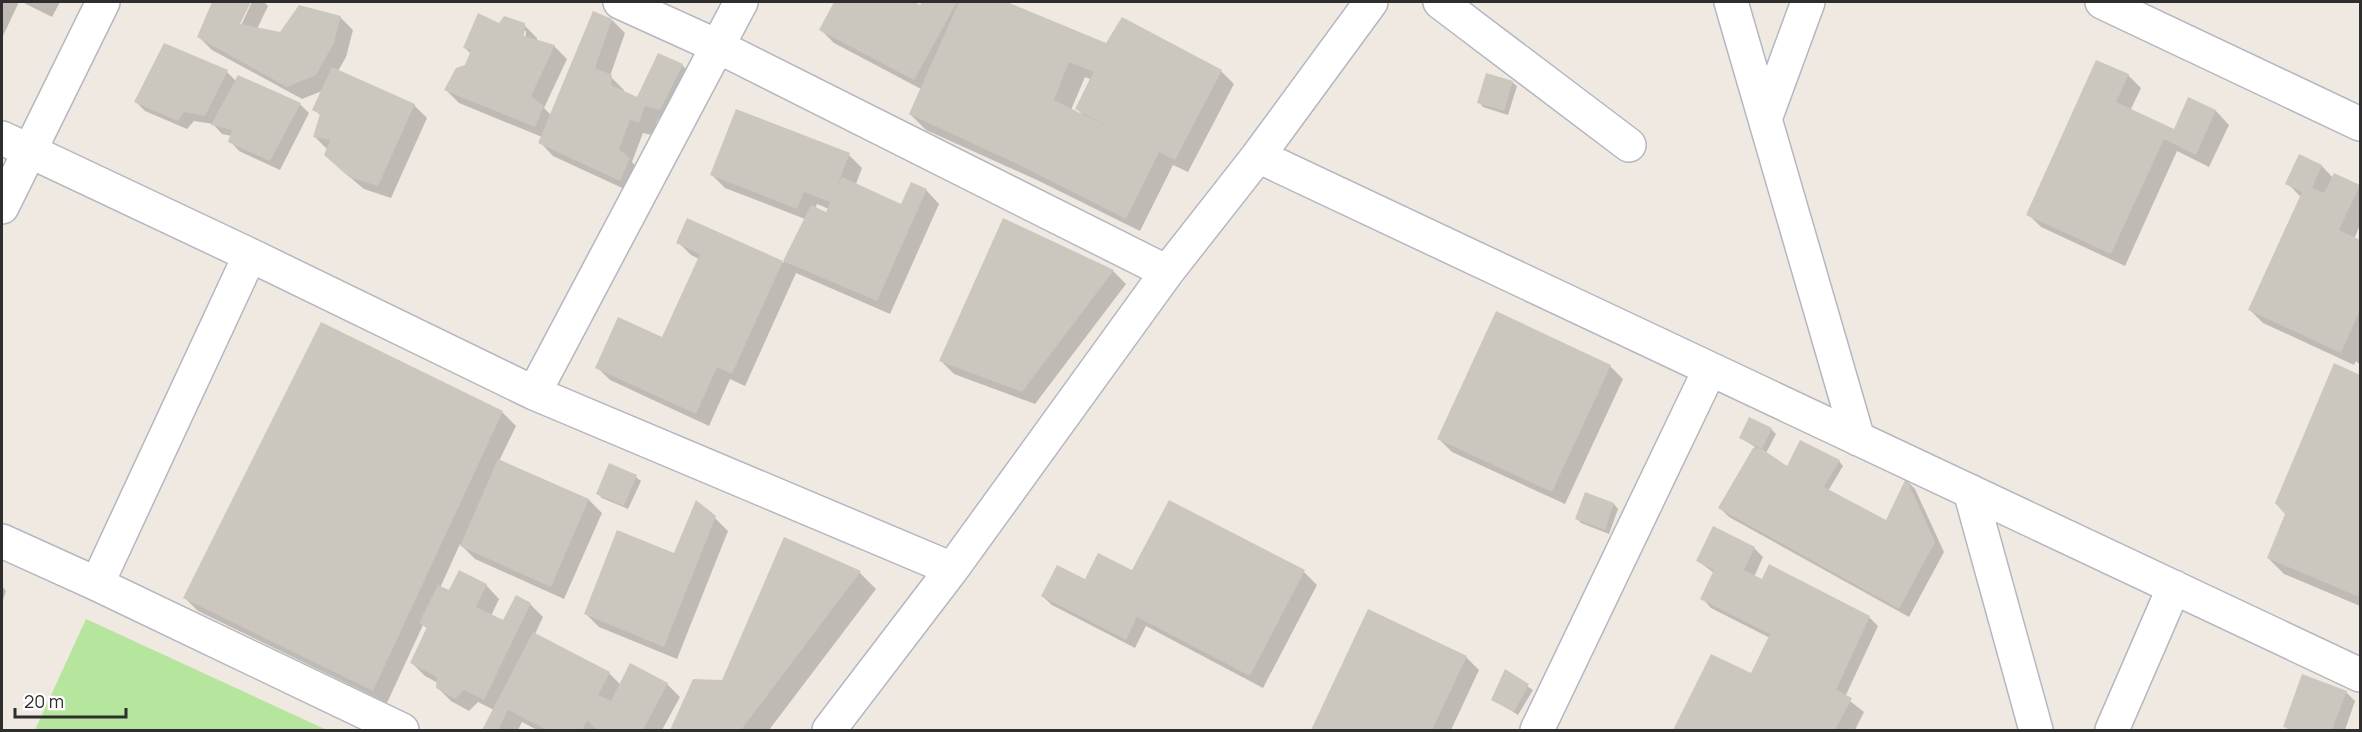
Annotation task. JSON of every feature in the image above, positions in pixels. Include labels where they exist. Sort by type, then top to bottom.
[{"type":"street","points":[[2,207],[15,144],[103,2]]},
{"type":"street","points":[[620,2],[719,47],[1167,272]]},
{"type":"street","points":[[534,393],[741,2]]},
{"type":"street","points":[[829,730],[952,569],[1167,272],[1258,156],[1371,2]]},
{"type":"street","points":[[1440,2],[1629,145]]},
{"type":"street","points":[[1731,2],[1858,439]]},
{"type":"street","points":[[1765,119],[1808,2]]},
{"type":"street","points":[[2102,2],[2361,124]]},
{"type":"street","points":[[15,144],[534,393],[952,569]]},
{"type":"street","points":[[1258,156],[2361,675]]},
{"type":"street","points":[[97,584],[250,255]]},
{"type":"street","points":[[1537,730],[1710,369]]},
{"type":"street","points":[[1970,491],[2036,730]]},
{"type":"street","points":[[2,541],[402,730]]},
{"type":"street","points":[[2112,730],[2174,587]]},
{"type":"green space","points":[[86,619],[327,730],[35,730]]},
{"type":"building","points":[[212,2],[251,2],[240,24],[280,32],[299,5],[341,16],[334,43],[316,75],[287,87],[197,37]]},
{"type":"building","points":[[834,2],[915,2],[920,5],[922,2],[957,2],[914,80],[819,30]]},
{"type":"building","points":[[959,2],[1007,2],[1106,43],[1122,17],[1222,70],[1175,160],[1159,152],[1126,219],[1021,166],[909,114]],"holes":[[[1069,62],[1094,72],[1075,109],[1110,128],[1054,100]]]},
{"type":"building","points":[[593,11],[612,19],[595,68],[612,75],[611,85],[637,97],[658,53],[683,64],[660,110],[645,106],[639,123],[630,120],[619,149],[630,158],[620,181],[538,143]]},
{"type":"building","points":[[478,13],[499,23],[504,16],[525,23],[524,36],[555,45],[531,96],[544,106],[535,127],[444,90],[456,68],[465,65],[471,50],[463,48]]},
{"type":"building","points":[[164,43],[228,70],[205,116],[184,112],[178,121],[134,102]]},
{"type":"building","points":[[2096,60],[2129,74],[2116,102],[2174,129],[2188,97],[2216,110],[2196,155],[2164,139],[2111,254],[2026,215]]},
{"type":"building","points":[[332,67],[415,104],[378,186],[349,177],[324,155],[330,140],[313,137],[320,114],[312,110]]},
{"type":"building","points":[[1486,73],[1513,81],[1504,111],[1477,103]]},
{"type":"building","points":[[238,75],[301,103],[270,161],[228,142],[232,130],[211,125]]},
{"type":"building","points":[[736,109],[850,153],[836,188],[842,177],[901,204],[911,182],[927,189],[877,301],[783,261],[811,205],[826,212],[830,202],[804,192],[797,209],[710,175]]},
{"type":"building","points":[[2299,154],[2322,165],[2312,188],[2324,193],[2334,173],[2360,185],[2339,230],[2360,240],[2360,310],[2341,353],[2248,310],[2302,192],[2285,184]]},
{"type":"building","points":[[687,218],[783,261],[732,374],[717,367],[696,414],[595,368],[618,317],[662,337],[700,254],[676,243]]},
{"type":"building","points":[[1003,218],[1114,270],[1022,392],[939,361]]},
{"type":"building","points":[[1496,311],[1611,365],[1552,492],[1437,439]]},
{"type":"building","points":[[321,322],[503,411],[373,691],[183,598]]},
{"type":"building","points":[[2334,363],[2360,375],[2359,597],[2267,558],[2285,514],[2275,503]]},
{"type":"building","points":[[1749,417],[1772,428],[1762,449],[1739,438]]},
{"type":"building","points":[[1800,440],[1840,460],[1824,487],[1886,520],[1906,478],[1935,542],[1899,609],[1718,508],[1753,448],[1762,449],[1787,466]]},
{"type":"building","points":[[498,459],[589,499],[551,587],[460,546]]},
{"type":"building","points":[[609,463],[637,475],[624,506],[596,494]]},
{"type":"building","points":[[1585,492],[1614,503],[1605,530],[1575,519]]},
{"type":"building","points":[[696,500],[716,516],[664,647],[584,614],[617,530],[674,553]]},
{"type":"building","points":[[1169,500],[1305,570],[1250,676],[1137,617],[1126,640],[1041,596],[1057,565],[1085,579],[1098,553],[1132,570]]},
{"type":"building","points":[[1713,526],[1755,547],[1744,570],[1762,579],[1769,564],[1870,616],[1836,690],[1852,698],[1835,730],[1673,730],[1711,654],[1751,673],[1770,634],[1700,599],[1714,570],[1696,561]]},
{"type":"building","points":[[784,537],[861,571],[741,730],[670,730],[693,679],[722,680]]},
{"type":"building","points":[[459,570],[487,584],[476,607],[503,620],[516,595],[531,603],[484,700],[464,690],[455,699],[436,688],[437,677],[410,663],[427,627],[419,623],[438,585],[449,590]]},
{"type":"building","points":[[1368,609],[1467,656],[1432,730],[1311,730]]},
{"type":"building","points":[[533,632],[610,672],[598,695],[611,701],[630,663],[668,683],[643,730],[598,730],[587,721],[582,730],[547,730],[508,710],[498,730],[482,730]]},
{"type":"building","points":[[1505,669],[1529,684],[1514,712],[1491,700]]},
{"type":"building","points":[[2302,674],[2347,691],[2332,730],[2293,730],[2283,727]]}]
